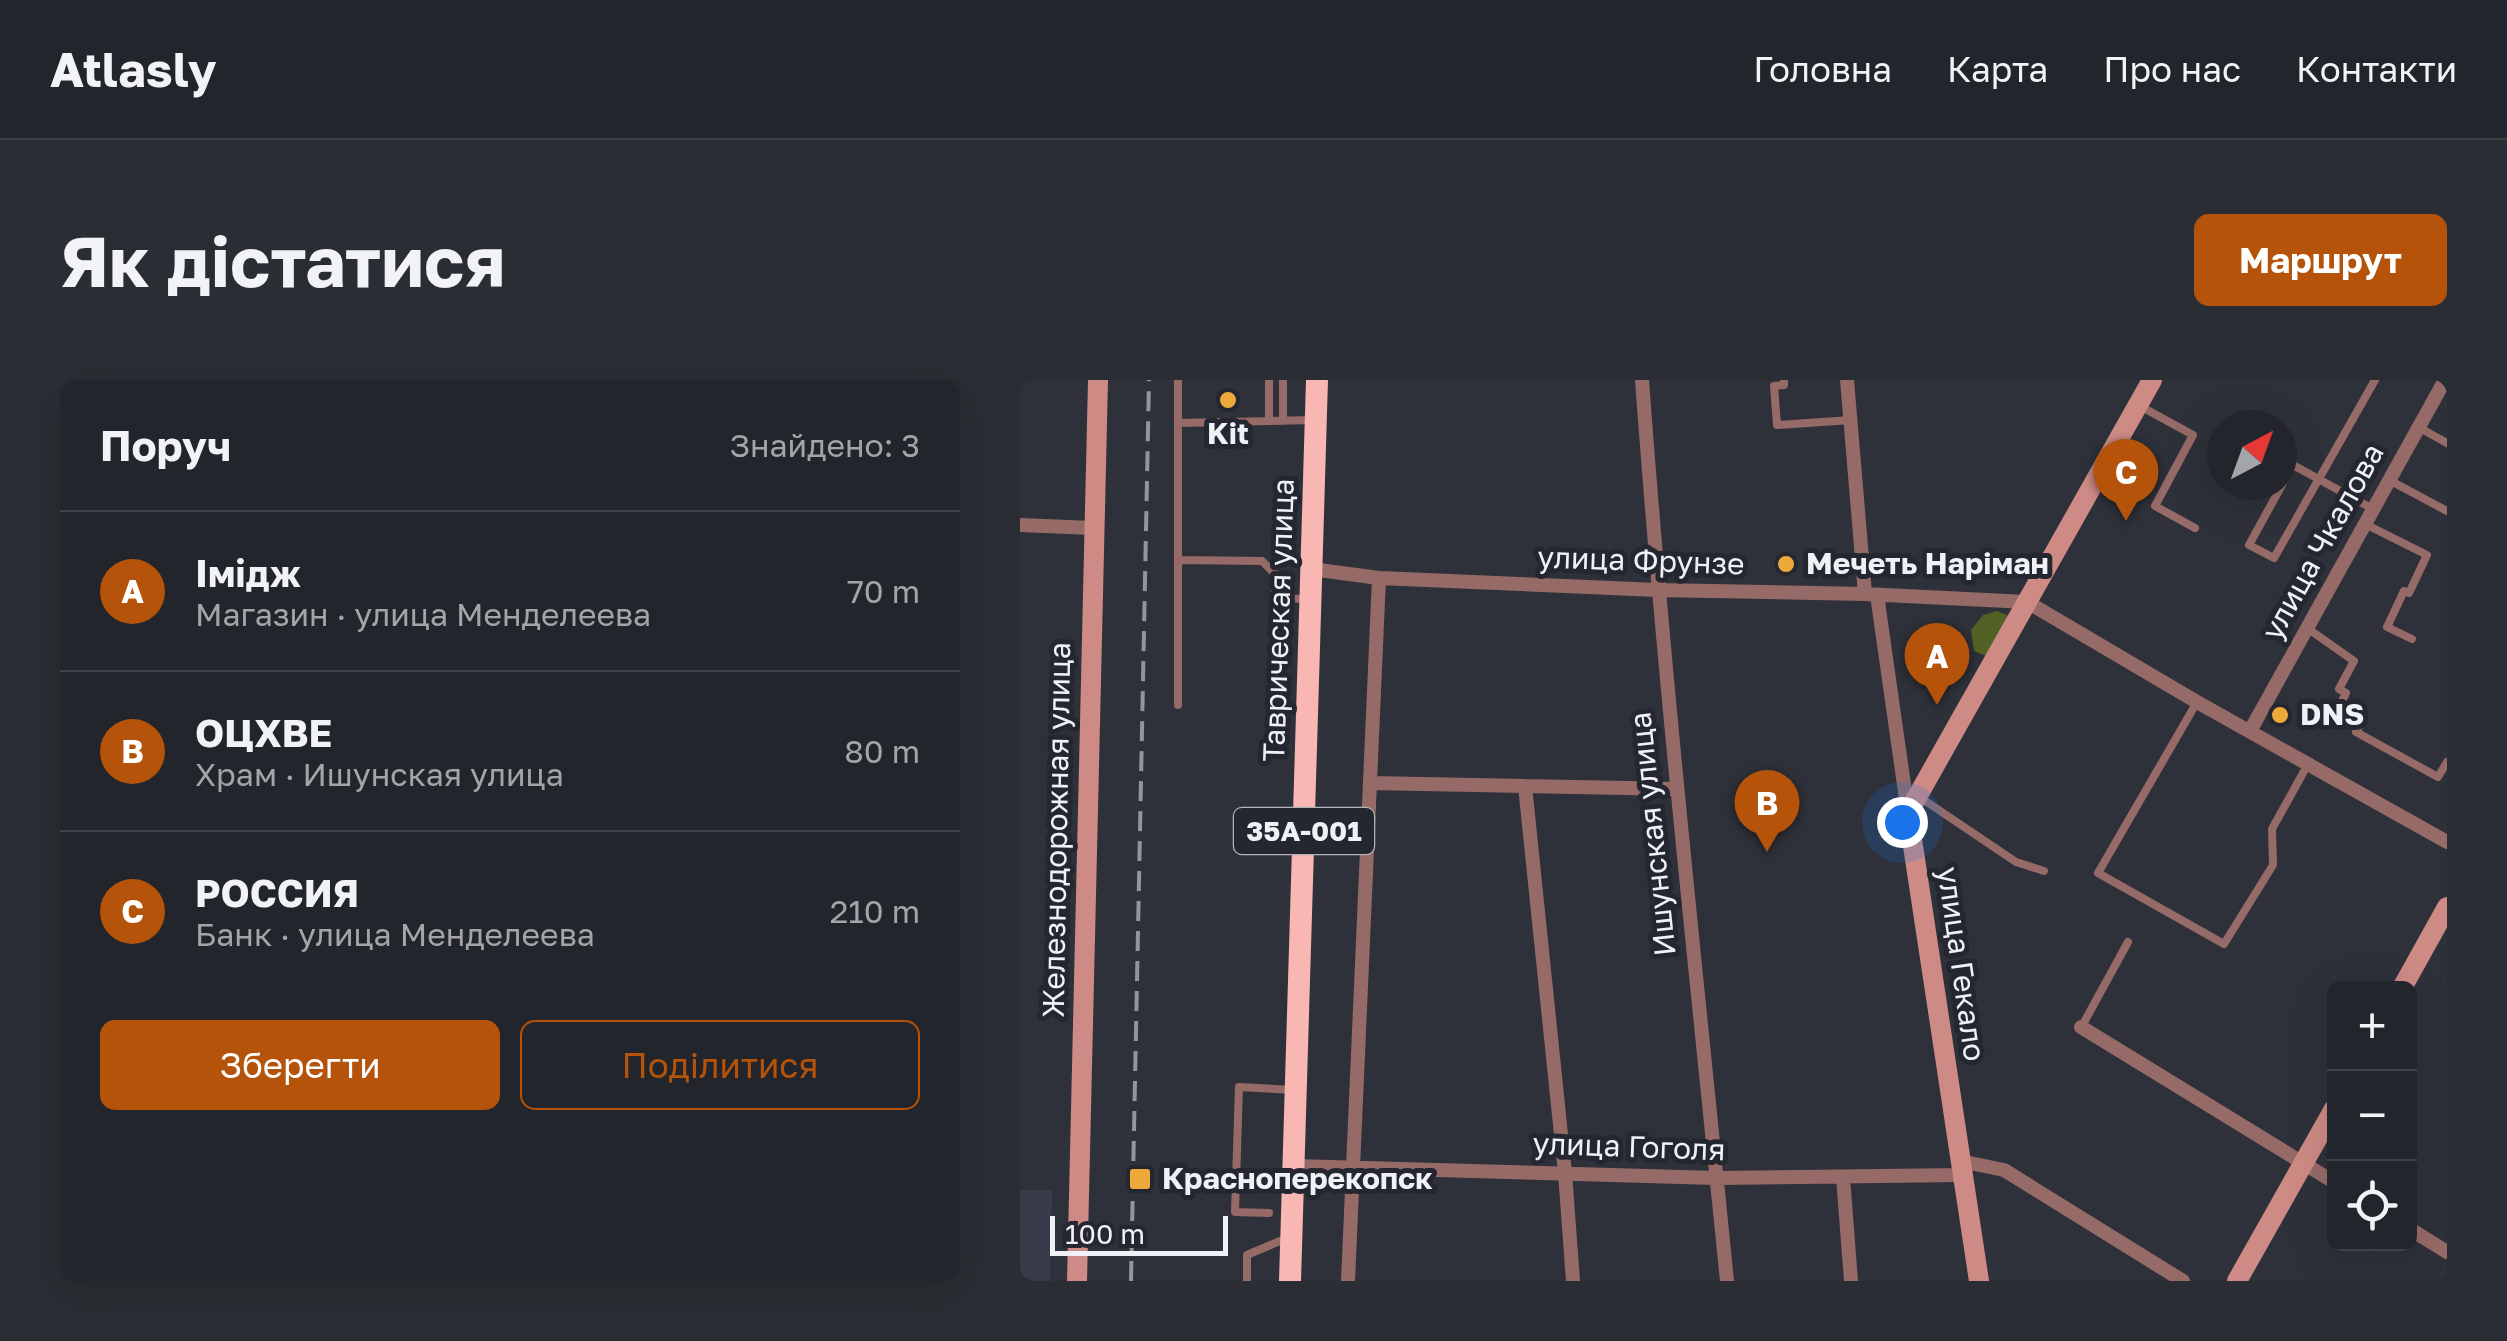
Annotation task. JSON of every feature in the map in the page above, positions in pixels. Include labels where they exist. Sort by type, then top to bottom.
[{"type":"highway","name":"Таврическая улица","points":[[1290,1281],[1317,380]]},
{"type":"main road","name":"Железнодорожная улица","points":[[1077,1281],[1098,380]]},
{"type":"main road","points":[[1913,804],[2152,380]]},
{"type":"main road","name":"улица Гекало","points":[[1913,804],[1979,1281]]},
{"type":"main road","points":[[2406,981],[2447,907]]},
{"type":"main road","points":[[2237,1281],[2327,1122]]},
{"type":"street","name":"Ишунская улица","points":[[1642,380],[1676,789],[1726,1281]]},
{"type":"street","name":"улица Гекало","points":[[1847,380],[1871,595],[1913,804]]},
{"type":"street","name":"улица Чкалова","points":[[2250,732],[2444,380]]},
{"type":"street","points":[[1020,525],[1093,528]]},
{"type":"street","name":"улица Фрунзе","points":[[1310,569],[1379,578],[2027,602],[2447,842]]},
{"type":"street","points":[[1348,1281],[1379,578]]},
{"type":"street","points":[[1371,782],[1676,789]]},
{"type":"street","points":[[1525,786],[1573,1281]]},
{"type":"street","points":[[2081,1027],[2327,1178]]},
{"type":"street","name":"улица Гоголя","points":[[1295,1166],[1716,1178],[1843,1177],[1961,1168],[2004,1170],[2182,1281]]},
{"type":"street","points":[[1843,1177],[1850,1281]]},
{"type":"street","points":[[2417,1233],[2447,1252]]},
{"type":"lane","points":[[1178,380],[1178,706]]},
{"type":"lane","points":[[1268,421],[1269,380]]},
{"type":"lane","points":[[1283,380],[1283,420]]},
{"type":"lane","points":[[1784,380],[1784,385],[1774,386],[1777,425],[1850,420]]},
{"type":"lane","points":[[2274,500],[2249,545],[2274,558],[2374,380]]},
{"type":"lane","points":[[2138,405],[2192,435],[2155,506],[2195,528]]},
{"type":"lane","points":[[1178,423],[1316,420]]},
{"type":"lane","points":[[2418,427],[2447,443]]},
{"type":"lane","points":[[2297,468],[2373,509]]},
{"type":"lane","points":[[2389,480],[2447,511]]},
{"type":"lane","points":[[2365,524],[2427,555],[2387,627],[2412,639]]},
{"type":"lane","points":[[1178,560],[1262,561],[1274,574],[1275,598],[1310,599]]},
{"type":"lane","points":[[2308,628],[2354,661],[2339,689],[2346,693],[2337,711],[2361,724],[2356,732],[2438,777],[2447,762]]},
{"type":"lane","points":[[2197,702],[2098,874],[2224,944],[2273,864],[2272,829],[2308,764]]},
{"type":"lane","points":[[1913,804],[2016,862],[2044,870]]},
{"type":"lane","points":[[2081,1027],[2128,942]]},
{"type":"lane","points":[[1269,1213],[1235,1212],[1239,1087],[1296,1090]]},
{"type":"lane","points":[[1247,1281],[1247,1254],[1291,1236]]},
{"type":"shaded area","points":[[1020,1190],[1052,1190],[1050,1281],[1020,1281]]},
{"type":"green space","points":[[1997,611],[2009,616],[1987,656],[1974,651],[1971,630],[1983,615]]},
{"type":"railway","points":[[1131,1281],[1149,380]]},
{"type":"place","name":"Kit","points":[[1228,400]]},
{"type":"place","name":"РОССИЯ","points":[[2126,521]]},
{"type":"place","name":"Мечеть Наріман","points":[[1786,564]]},
{"type":"place","name":"Імідж","points":[[1937,705]]},
{"type":"place","name":"DNS","points":[[2280,715]]},
{"type":"place","name":"ОЦХВЕ","points":[[1767,852]]},
{"type":"place","name":"Красноперекопск","points":[[1140,1179]]}]
